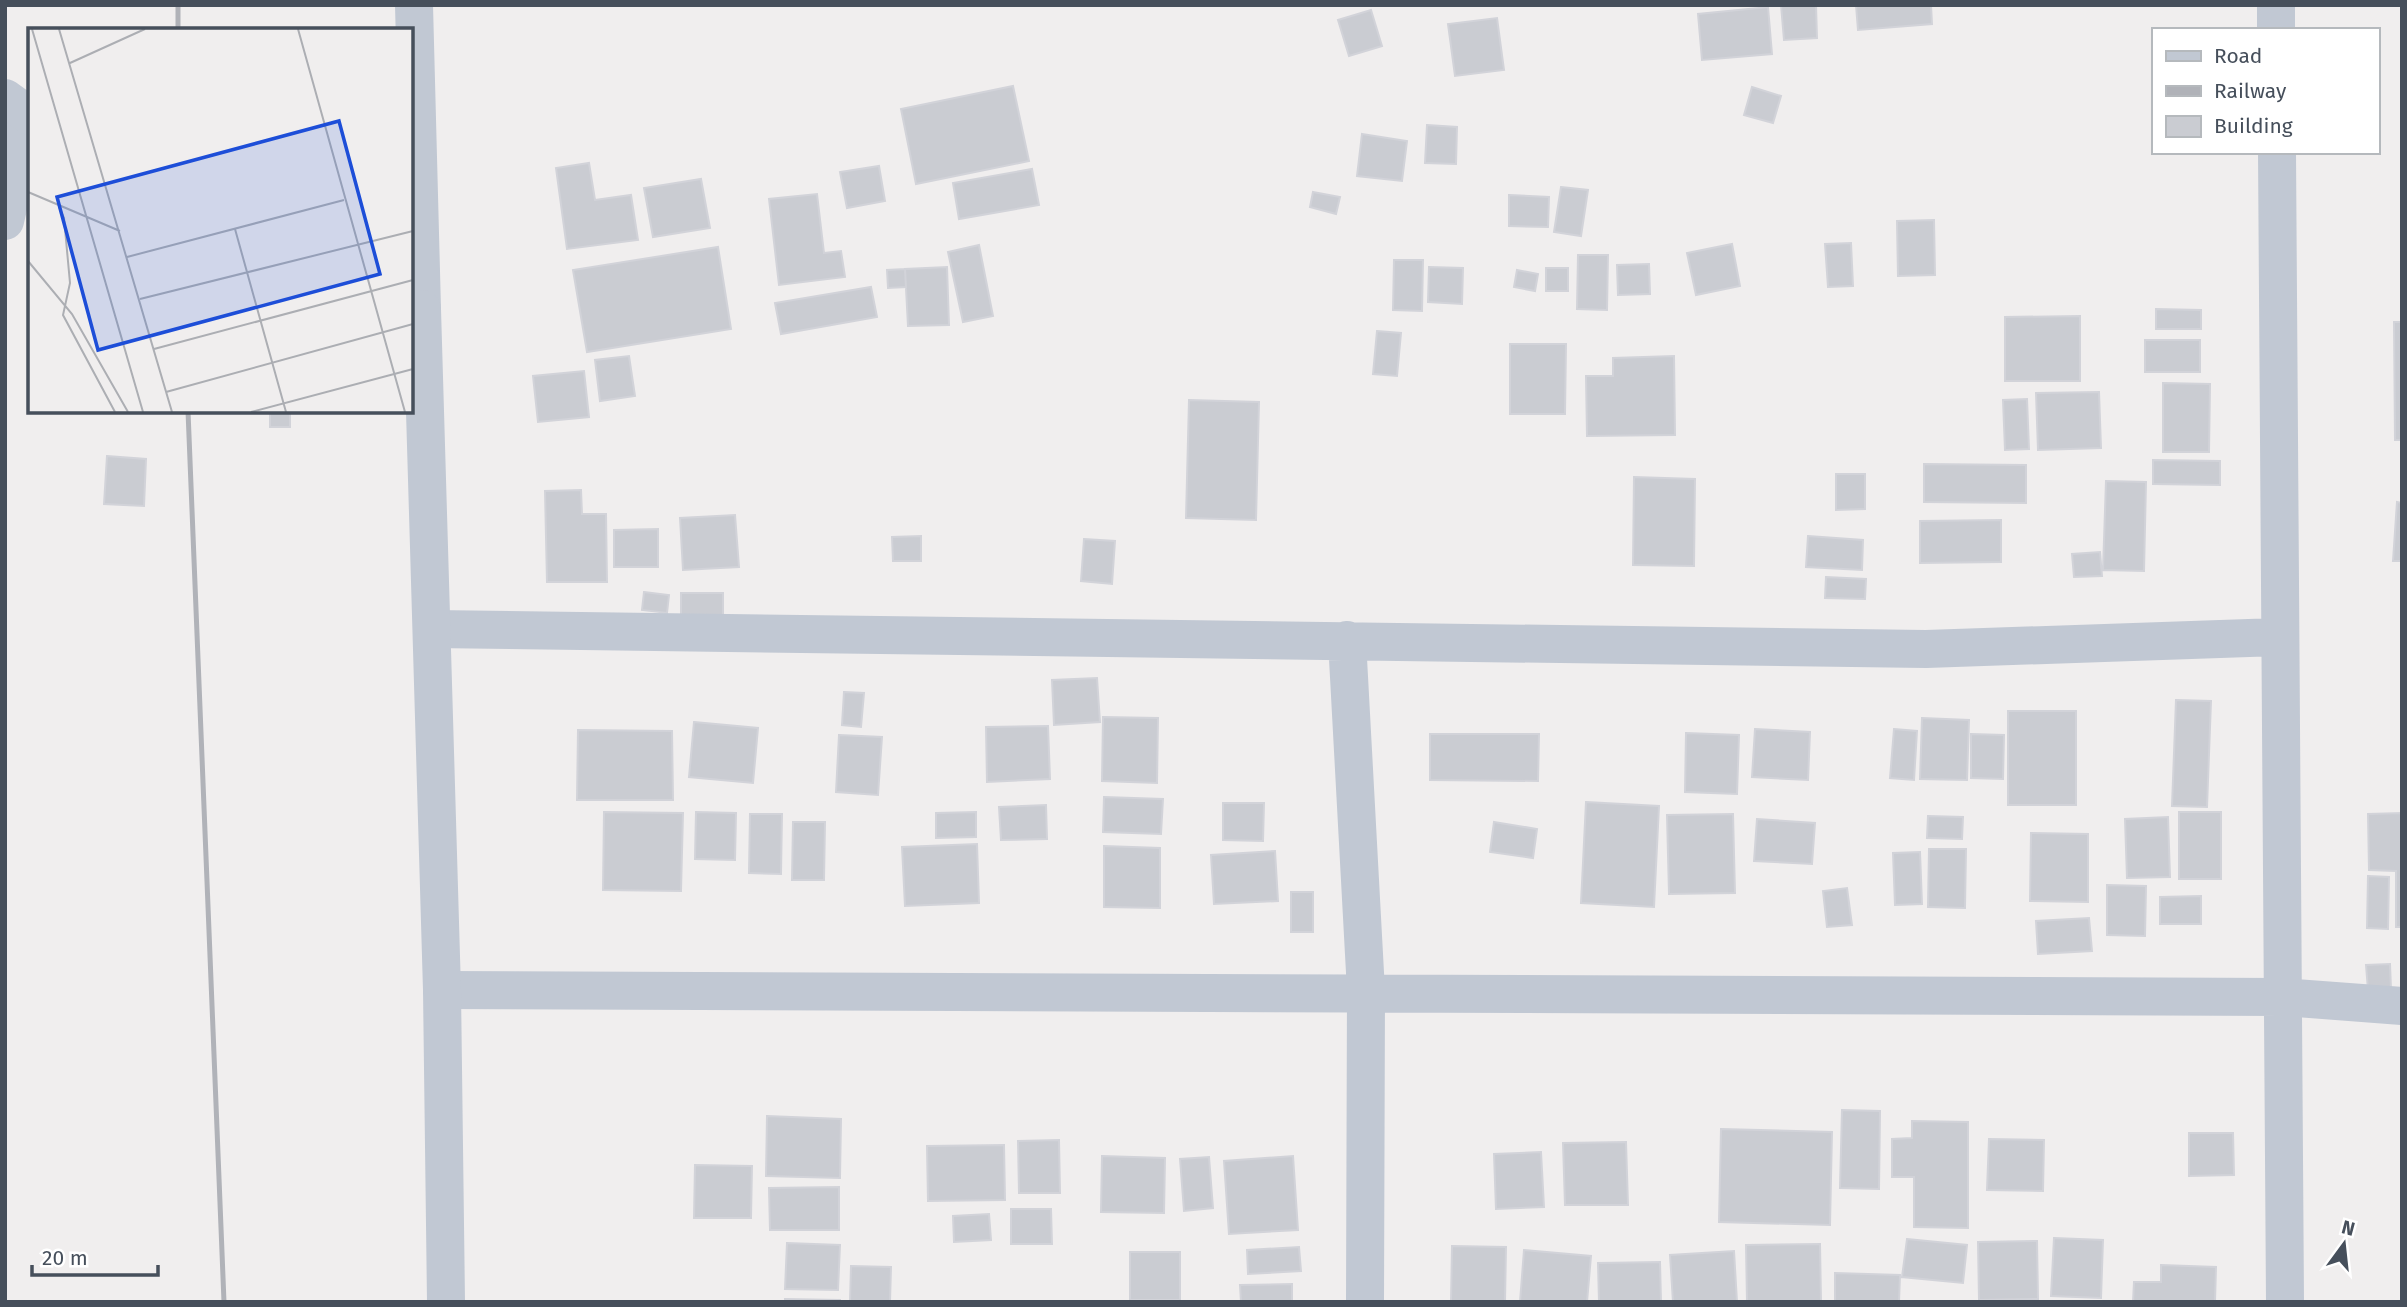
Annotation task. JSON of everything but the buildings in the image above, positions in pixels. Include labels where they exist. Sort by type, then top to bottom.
[{"type":"street","points":[[414,5],[418,394],[432,629],[442,990],[446,1302]]},
{"type":"street","points":[[2276,5],[2276,28]]},
{"type":"street","points":[[5,98],[28,115]]},
{"type":"street","points":[[5,119],[14,144],[16,194]]},
{"type":"street","points":[[2277,154],[2278,637],[2285,1302]]},
{"type":"street","points":[[432,629],[1926,649],[2278,637]]},
{"type":"street","points":[[1347,640],[1366,991],[1365,1302]]},
{"type":"street","points":[[442,990],[1366,991],[2283,997],[2402,1006]]},
{"type":"railway","points":[[178,5],[178,28]]},
{"type":"railway","points":[[188,413],[224,1302]]}]
